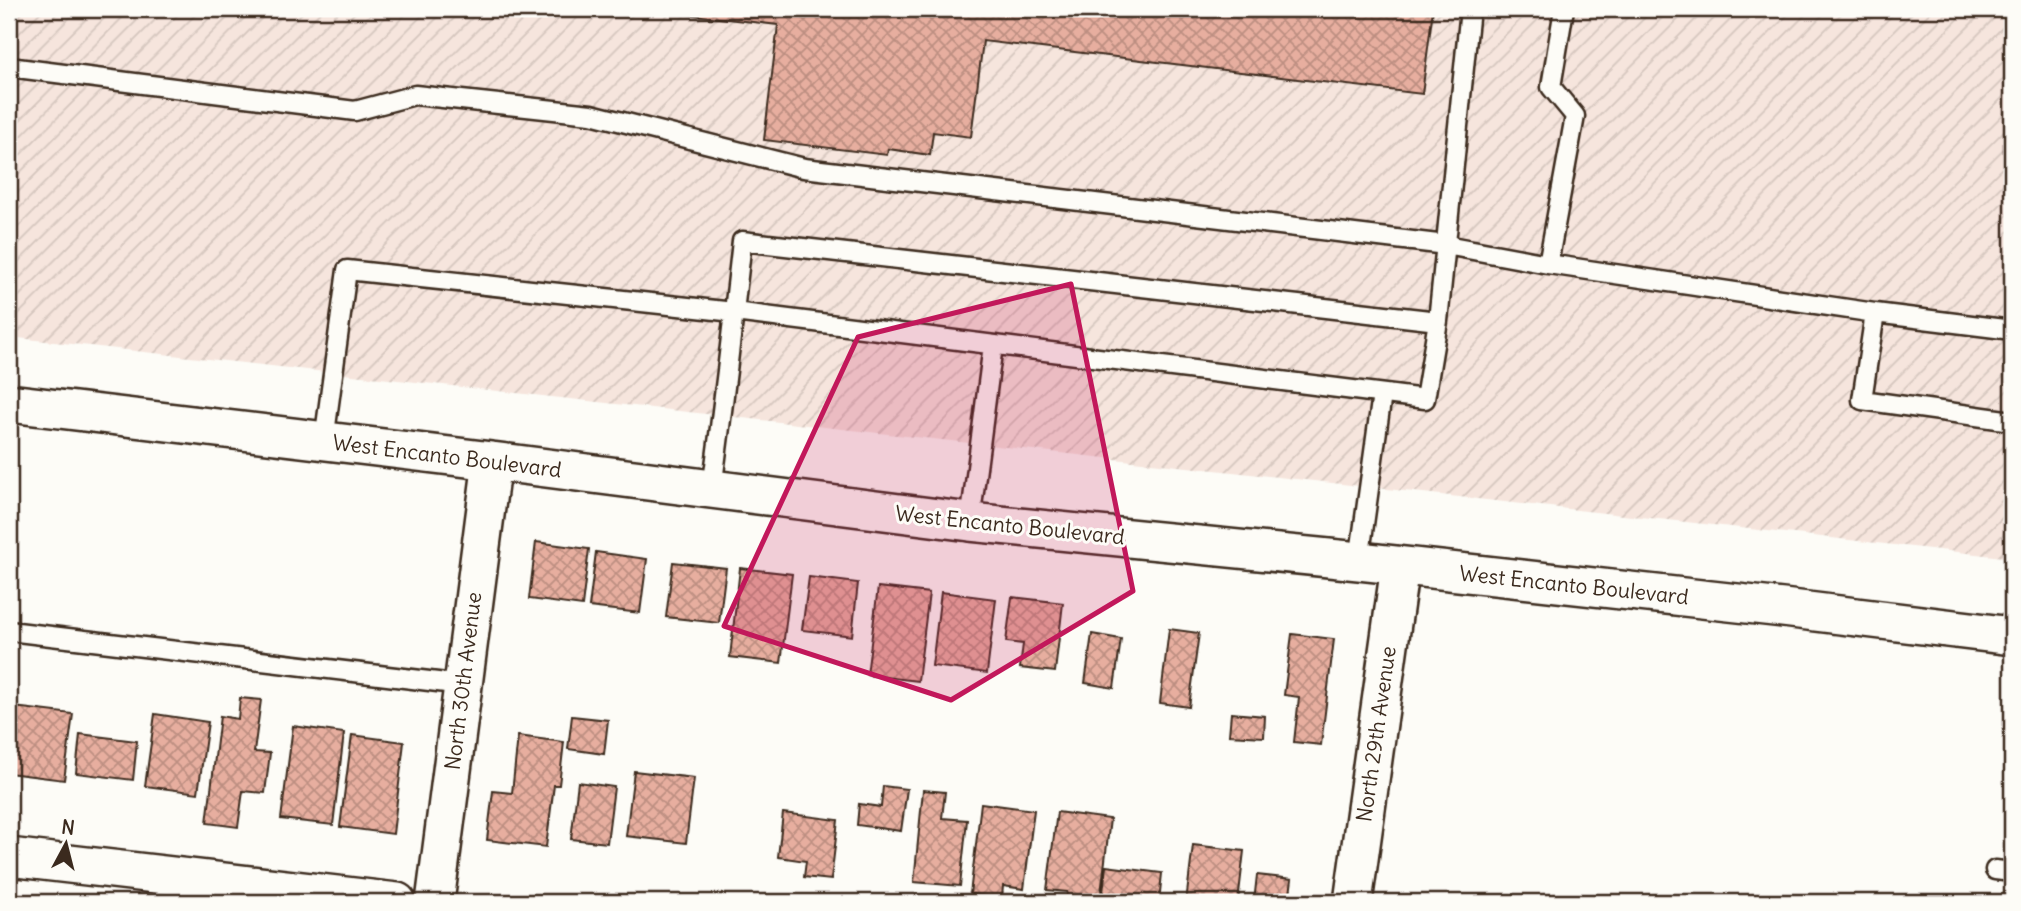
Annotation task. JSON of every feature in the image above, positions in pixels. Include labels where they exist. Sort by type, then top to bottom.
[{"type":"street","name":"West Encanto Boulevard","points":[[9,402],[970,522],[1359,561],[2012,636]]},
{"type":"street","name":"North 30th Avenue","points":[[435,902],[492,461]]},
{"type":"street","name":"North 29th Avenue","points":[[1353,902],[1400,566]]},
{"type":"street","points":[[9,857],[397,902]]},
{"type":"lane","points":[[324,441],[346,270],[734,312],[1426,399],[1438,321],[1471,9]]},
{"type":"lane","points":[[1548,264],[1575,116],[1551,87],[1564,9]]},
{"type":"lane","points":[[9,66],[355,111],[415,95],[592,114],[804,168],[1446,245],[1548,264],[1902,317],[2012,330]]},
{"type":"lane","points":[[712,489],[743,241],[1438,321]]},
{"type":"lane","points":[[1875,313],[1862,400],[2012,421]]},
{"type":"lane","points":[[970,522],[993,345]]},
{"type":"lane","points":[[1359,561],[1382,394]]},
{"type":"lane","points":[[9,631],[463,685]]},
{"type":"highlighted area","points":[[1071,284],[1133,591],[951,700],[724,626],[858,337]]},
{"type":"shaded area","points":[[9,9],[2012,9],[2012,558],[9,337]]},
{"type":"building","points":[[642,9],[1433,9],[1422,94],[983,41],[971,137],[933,132],[930,155],[888,149],[887,155],[764,140],[778,25]]},
{"type":"building","points":[[536,542],[589,549],[582,606],[529,599]]},
{"type":"building","points":[[596,552],[647,559],[640,613],[589,607]]},
{"type":"building","points":[[673,562],[726,568],[719,623],[666,617]]},
{"type":"building","points":[[740,568],[792,574],[781,663],[730,657]]},
{"type":"building","points":[[809,577],[858,583],[852,636],[802,630]]},
{"type":"building","points":[[878,587],[929,593],[918,681],[867,675]]},
{"type":"building","points":[[941,592],[996,599],[987,673],[932,666]]},
{"type":"building","points":[[1012,597],[1063,603],[1055,672],[1020,668],[1023,644],[1006,642]]},
{"type":"building","points":[[1169,629],[1199,633],[1189,707],[1160,703]]},
{"type":"building","points":[[1092,634],[1121,639],[1114,688],[1085,683]]},
{"type":"building","points":[[1292,634],[1334,639],[1321,745],[1294,742],[1299,697],[1284,695]]},
{"type":"building","points":[[240,698],[261,700],[254,752],[270,753],[265,793],[243,791],[238,827],[207,823],[220,716],[238,719]]},
{"type":"building","points":[[14,707],[73,714],[64,780],[9,773]]},
{"type":"building","points":[[1231,713],[1265,716],[1264,737],[1229,735]]},
{"type":"building","points":[[155,714],[208,722],[198,793],[145,786]]},
{"type":"building","points":[[572,716],[608,720],[604,754],[568,749]]},
{"type":"building","points":[[293,726],[344,733],[333,825],[281,819]]},
{"type":"building","points":[[80,734],[137,741],[133,780],[76,773]]},
{"type":"building","points":[[352,735],[404,742],[393,834],[340,827]]},
{"type":"building","points":[[518,736],[564,742],[559,785],[554,785],[546,847],[487,840],[493,791],[512,793]]},
{"type":"building","points":[[634,771],[694,778],[686,843],[626,836]]},
{"type":"building","points":[[578,782],[614,787],[607,843],[571,839]]},
{"type":"building","points":[[883,786],[907,789],[901,831],[857,825],[859,804],[881,807]]},
{"type":"building","points":[[923,790],[945,792],[942,818],[967,820],[960,886],[914,882]]},
{"type":"building","points":[[981,803],[1034,810],[1024,889],[1003,886],[1002,898],[970,894]]},
{"type":"building","points":[[1057,812],[1110,819],[1100,902],[1066,902],[1067,892],[1047,890]]},
{"type":"building","points":[[783,813],[838,820],[831,880],[804,877],[806,861],[778,857]]},
{"type":"building","points":[[1193,845],[1244,851],[1238,902],[1186,902]]},
{"type":"building","points":[[1106,866],[1162,873],[1159,902],[1102,902]]},
{"type":"building","points":[[1257,875],[1292,879],[1289,902],[1254,902]]}]
